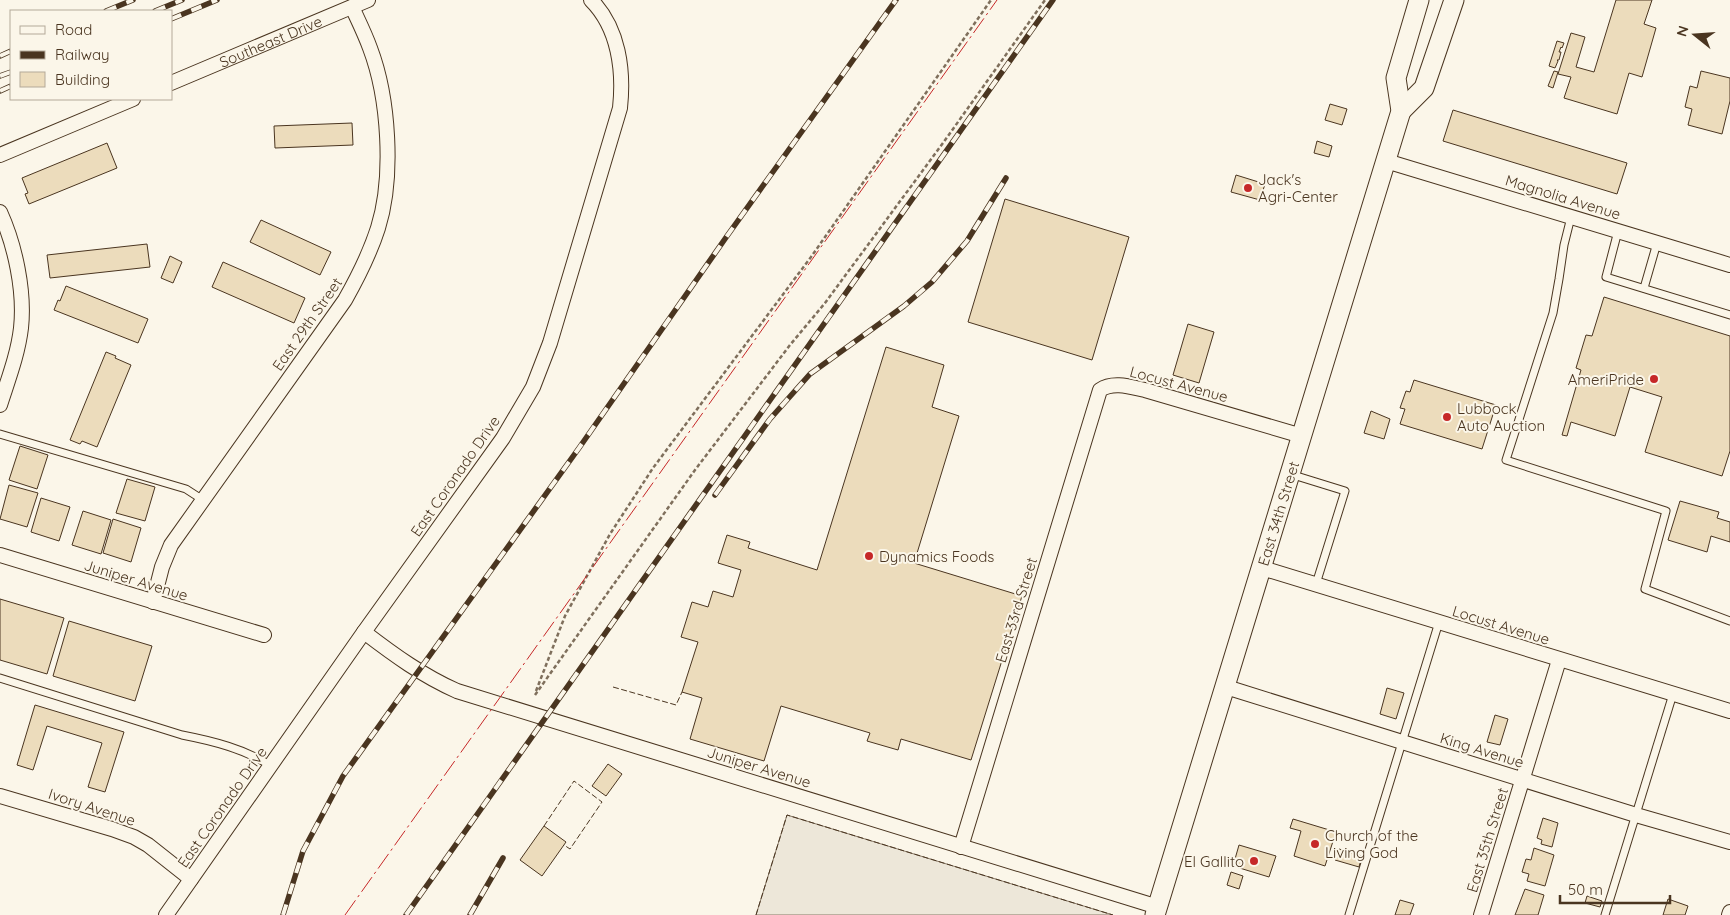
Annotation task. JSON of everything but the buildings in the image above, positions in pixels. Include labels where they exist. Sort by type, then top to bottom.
[{"type":"main road","points":[[1401,111],[1396,78],[1419,0]]},
{"type":"main road","points":[[1401,111],[1424,88],[1454,0]]},
{"type":"main road","name":"East 34th Street","points":[[1157,911],[1401,111]]},
{"type":"street","name":"Southeast Drive","points":[[172,83],[368,0]]},
{"type":"street","name":"East Coronado Drive","points":[[166,915],[364,632],[503,438],[534,386],[550,343],[615,128],[622,88],[621,68],[616,44],[608,23],[598,6],[591,0]]},
{"type":"street","name":"East 29th Street","points":[[153,602],[162,567],[171,545],[345,300],[357,279],[378,226],[387,176],[388,148],[385,114],[371,49],[352,6]]},
{"type":"street","points":[[0,155],[131,100]]},
{"type":"street","name":"Magnolia Avenue","points":[[1386,161],[1730,266]]},
{"type":"street","points":[[0,212],[15,257],[20,286],[21,327],[17,349],[0,405]]},
{"type":"street","name":"Locust Avenue","points":[[1105,386],[1119,385],[1146,390],[1302,436]]},
{"type":"street","name":"East 33rd Street","points":[[961,846],[1100,390],[1105,386]]},
{"type":"street","name":"Juniper Avenue","points":[[0,556],[264,635]]},
{"type":"street","name":"Locust Avenue","points":[[1262,568],[1730,712]]},
{"type":"street","name":"Juniper Avenue","points":[[364,632],[417,671],[457,691],[961,846],[1157,911]]},
{"type":"street","name":"East 35th Street","points":[[1481,915],[1560,660]]},
{"type":"street","name":"King Avenue","points":[[1226,687],[1636,815],[1730,842]]},
{"type":"street","name":"Ivory Avenue","points":[[0,796],[134,837],[148,845],[191,880]]},
{"type":"lane","points":[[1571,217],[1564,244],[1553,313],[1506,460],[1666,511],[1645,589],[1730,621]]},
{"type":"lane","points":[[1618,231],[1606,277],[1730,315]]},
{"type":"lane","points":[[1644,288],[1657,243]]},
{"type":"lane","points":[[0,434],[186,490],[203,500]]},
{"type":"lane","points":[[1290,474],[1345,491],[1316,584]]},
{"type":"lane","points":[[1349,915],[1439,622]]},
{"type":"lane","points":[[0,678],[173,732],[207,740],[255,756],[271,766]]},
{"type":"lane","points":[[1605,915],[1673,694]]},
{"type":"path","points":[[991,0],[811,257],[653,468],[610,534],[565,616],[535,695],[695,470],[780,358],[825,304],[1045,0]]},
{"type":"shaded area","points":[[787,815],[852,835],[1113,915],[756,915]]},
{"type":"railway","points":[[108,10],[133,0]]},
{"type":"railway","points":[[157,10],[182,0]]},
{"type":"railway","points":[[172,19],[217,0]]},
{"type":"railway","points":[[283,915],[303,851],[343,776],[579,448],[727,236],[896,0]]},
{"type":"railway","points":[[406,915],[1053,0]]},
{"type":"railway","points":[[0,56],[10,51]]},
{"type":"railway","points":[[0,76],[10,72]]},
{"type":"railway","points":[[0,91],[10,86]]},
{"type":"railway","points":[[715,495],[770,419],[810,374],[904,306],[932,282],[967,241],[1006,178]]},
{"type":"railway","points":[[470,915],[503,858]]},
{"type":"fence","points":[[613,687],[676,705],[682,692]]},
{"type":"fence","points":[[544,826],[574,781],[602,802],[570,849],[564,845]]},
{"type":"fence","points":[[756,915],[787,815],[1113,915]]},
{"type":"power","points":[[345,915],[997,0]]},
{"type":"place","name":"Jack's Agri-Center","points":[[1248,188]]},
{"type":"place","name":"AmeriPride","points":[[1654,379]]},
{"type":"place","name":"Lubbock Auto Auction","points":[[1447,417]]},
{"type":"place","name":"Dynamics Foods","points":[[869,556]]},
{"type":"place","name":"Church of the Living God","points":[[1315,844]]},
{"type":"place","name":"El Gallito","points":[[1254,861]]}]
